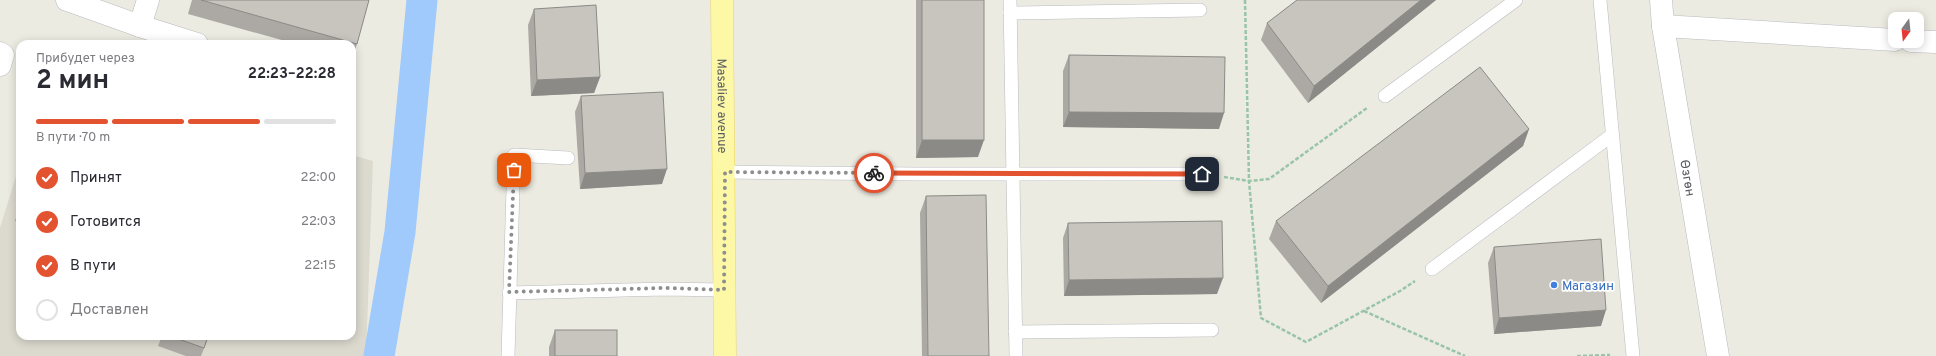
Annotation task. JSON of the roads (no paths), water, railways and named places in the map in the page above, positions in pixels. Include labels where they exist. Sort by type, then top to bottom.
[{"type":"main road","name":"Masaliev avenue","points":[[722,0],[725,172],[725,356]]},
{"type":"street","points":[[67,0],[184,40]]},
{"type":"street","points":[[140,26],[148,0]]},
{"type":"street","name":"Өзгөн","points":[[1661,0],[1663,26],[1718,356]]},
{"type":"street","points":[[1663,26],[1888,40]]},
{"type":"street","points":[[1924,42],[1936,42]]},
{"type":"lane","points":[[1385,96],[1516,0]]},
{"type":"lane","points":[[1600,0],[1633,355]]},
{"type":"lane","points":[[1016,356],[1010,6],[1200,10]]},
{"type":"lane","points":[[1432,269],[1612,135]]},
{"type":"lane","points":[[508,356],[514,155],[568,158]]},
{"type":"lane","points":[[725,172],[1202,174]]},
{"type":"lane","points":[[509,292],[664,288],[724,290]]},
{"type":"lane","points":[[1015,332],[1212,330]]},
{"type":"waterway","points":[[379,356],[400,232],[422,0]]},
{"type":"place","name":"Магазин","points":[[1554,285]]}]
